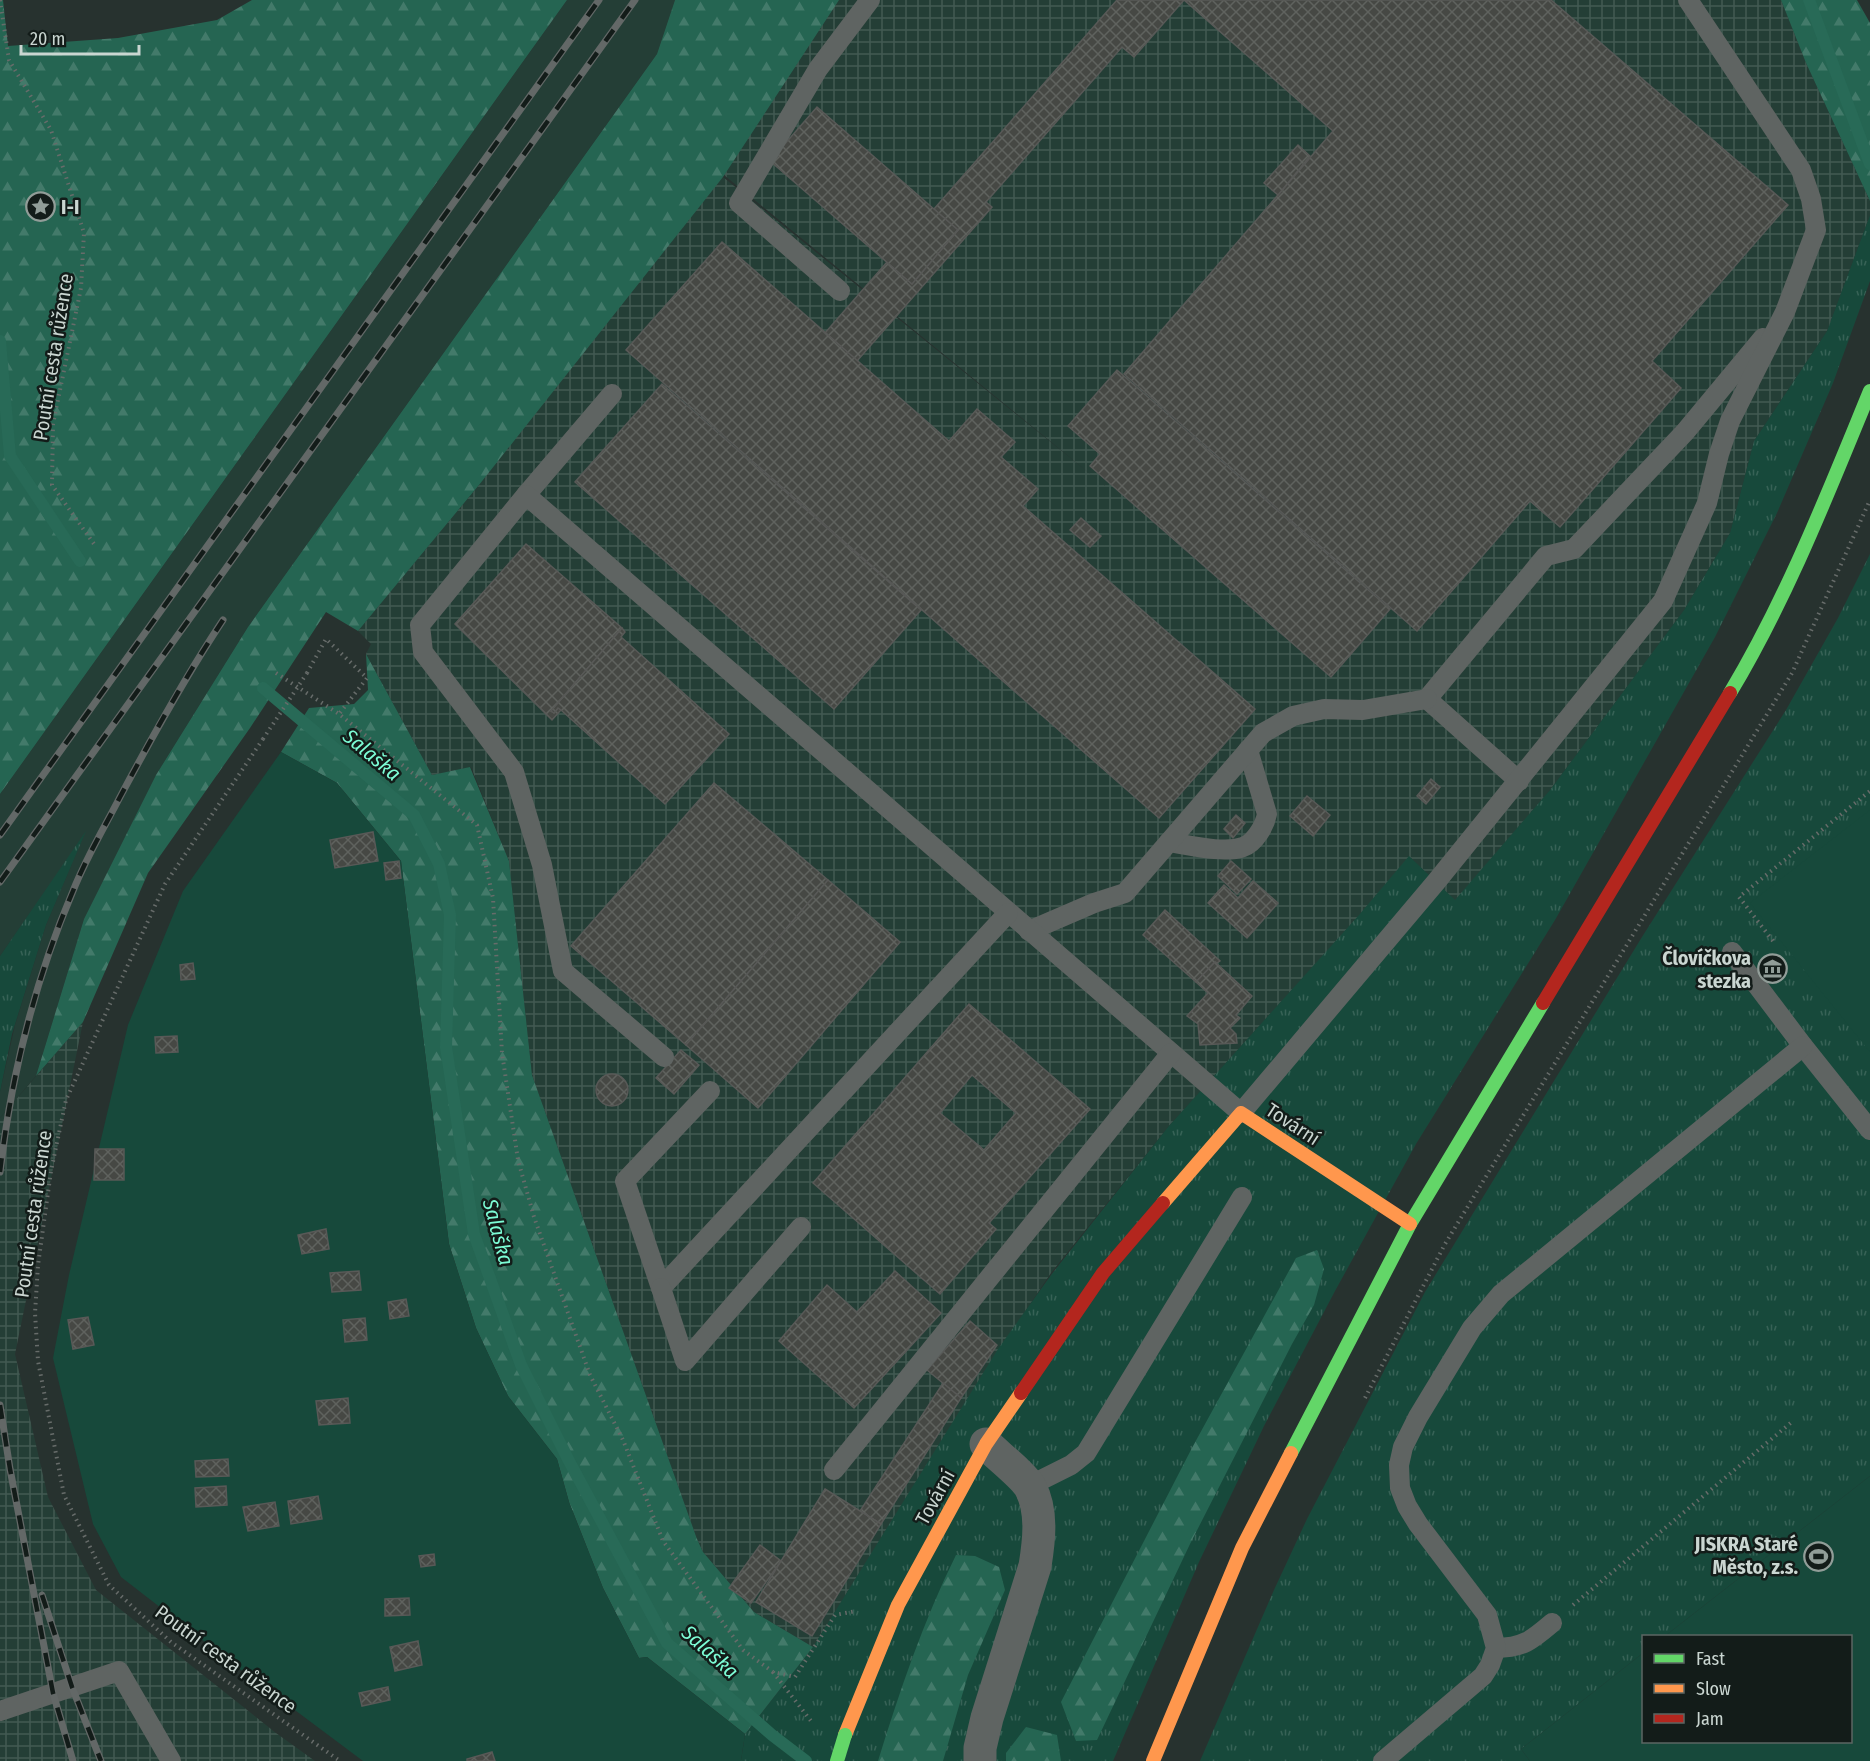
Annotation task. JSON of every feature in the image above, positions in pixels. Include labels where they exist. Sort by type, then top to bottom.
[{"type":"main road","points":[[1153,1761],[1242,1548],[1410,1224],[1752,656],[1820,511],[1870,391]]},
{"type":"main road","name":"Tovární","points":[[837,1761],[845,1735],[898,1605],[986,1444],[1103,1273],[1241,1113],[1410,1224]]},
{"type":"street","points":[[980,1761],[980,1748],[987,1718],[1035,1566],[1038,1549],[1038,1511],[1029,1486],[986,1444]]},
{"type":"lane","points":[[840,291],[740,203],[818,69],[870,0]]},
{"type":"lane","points":[[526,495],[1241,1113],[1519,781],[1663,600],[1707,503],[1730,421],[1785,312],[1816,230],[1811,199],[1801,170],[1688,0]]},
{"type":"lane","points":[[1029,931],[1094,903],[1125,893],[1263,733],[1293,716],[1324,709],[1363,710],[1427,699],[1546,556],[1574,549],[1685,432],[1785,312]]},
{"type":"lane","points":[[612,394],[420,625],[423,652],[514,772],[542,865],[562,971],[664,1057]]},
{"type":"lane","points":[[1427,699],[1519,781]]},
{"type":"lane","points":[[1169,842],[1226,849],[1243,848],[1251,843],[1265,823],[1267,814],[1248,750]]},
{"type":"lane","points":[[661,1288],[1008,913]]},
{"type":"lane","points":[[1732,952],[1870,1131]]},
{"type":"lane","points":[[1383,1761],[1483,1676],[1496,1648],[1487,1615],[1418,1524],[1400,1488],[1399,1465],[1403,1447],[1418,1417],[1472,1328],[1501,1294],[1803,1046]]},
{"type":"lane","points":[[834,1470],[1171,1053]]},
{"type":"lane","points":[[710,1090],[625,1181],[685,1361],[801,1227]]},
{"type":"lane","points":[[1029,1486],[1071,1465],[1086,1454],[1242,1197]]},
{"type":"lane","points":[[1496,1648],[1519,1646],[1531,1641],[1552,1623]]},
{"type":"lane","points":[[0,1711],[119,1671],[171,1761]]},
{"type":"path","name":"Poutní cesta růžence","points":[[0,0],[9,60],[51,130],[84,233],[81,288],[53,424],[52,485],[93,543]]},
{"type":"path","points":[[1364,1400],[1445,1244],[1792,673],[1870,500]]},
{"type":"path","name":"Poutní cesta růžence","points":[[339,714],[367,678],[326,639],[307,673],[165,884],[66,1100],[51,1171],[34,1313],[38,1361],[64,1495],[109,1585],[171,1642],[340,1761]]},
{"type":"path","points":[[276,673],[339,714],[477,825],[493,898],[502,1053],[518,1160],[534,1217],[590,1375],[623,1440],[663,1540],[743,1650],[773,1672],[795,1677],[835,1615],[898,1605]]},
{"type":"path","points":[[1773,940],[1739,897],[1870,791]]},
{"type":"path","points":[[1552,1623],[1793,1421]]},
{"type":"shaded area","points":[[567,0],[675,0],[657,54],[248,627],[156,775],[84,919],[36,1076],[0,1118],[0,1092],[15,1025],[46,925],[84,835],[0,956],[0,794]]},
{"type":"shaded area","points":[[836,0],[1781,0],[1806,63],[1870,201],[1870,215],[1827,331],[1754,441],[1730,533],[1684,610],[1550,790],[1455,901],[1411,858],[1168,1127],[1051,1273],[1001,1347],[813,1647],[754,1612],[703,1552],[697,1539],[532,1075],[509,861],[471,767],[432,775],[366,654],[371,644],[358,631],[479,485],[637,273],[723,177],[1105,486],[724,175]]},
{"type":"shaded area","points":[[83,1022],[15,1354],[48,1497],[96,1590],[276,1733],[315,1761],[0,1761],[0,1118]]},
{"type":"green space","points":[[0,0],[3,0],[8,46],[118,38],[217,20],[252,0],[567,0],[0,794]]},
{"type":"green space","points":[[675,0],[839,0],[723,177],[479,485],[358,631],[326,612],[250,728],[148,873],[83,1022],[36,1076],[84,919],[156,775],[248,627],[657,54]]},
{"type":"green space","points":[[1781,0],[1857,0],[1870,23],[1870,201],[1806,63]]},
{"type":"green space","points":[[1870,215],[1870,281],[1833,383],[1777,513],[1715,637],[1555,920],[1416,1144],[1335,1291],[1264,1426],[1199,1562],[1113,1761],[741,1761],[745,1734],[813,1647],[998,1349],[1051,1275],[1168,1127],[1359,915],[1409,856],[1455,900],[1550,790],[1684,610],[1730,533],[1754,441],[1827,331]]},
{"type":"green space","points":[[1870,554],[1870,1476],[1666,1635],[1642,1635],[1642,1654],[1521,1749],[1530,1761],[1200,1761],[1307,1519],[1425,1292],[1642,937],[1786,710],[1838,618]]},
{"type":"green space","points":[[366,654],[432,775],[470,767],[509,861],[532,1075],[697,1539],[703,1552],[754,1612],[813,1647],[745,1734],[647,1657],[639,1658],[603,1588],[569,1502],[557,1459],[508,1396],[476,1328],[449,1244],[401,861],[337,783],[281,752],[309,708],[354,704],[368,690]]},
{"type":"green space","points":[[281,752],[337,783],[401,861],[449,1244],[476,1328],[508,1396],[557,1459],[569,1502],[603,1588],[639,1658],[647,1657],[745,1734],[741,1761],[363,1761],[121,1577],[93,1524],[53,1358],[69,1275],[128,1025],[183,891]]},
{"type":"green space","points":[[1870,810],[1870,1052],[1750,903]]},
{"type":"green space","points":[[86,831],[46,925],[12,1034],[0,1092],[0,956]]},
{"type":"green space","points":[[1317,1250],[1324,1269],[1314,1305],[1190,1544],[1097,1740],[1076,1741],[1061,1702],[1193,1446],[1296,1258]]},
{"type":"green space","name":"JISKRA Staré Město, z.s.","points":[[1870,1476],[1870,1761],[1530,1761],[1521,1749],[1642,1654],[1642,1743],[1852,1743],[1852,1635],[1666,1635]]},
{"type":"green space","points":[[956,1555],[975,1556],[999,1567],[1005,1590],[968,1675],[943,1761],[878,1761],[913,1656]]},
{"type":"green space","points":[[1026,1727],[1057,1735],[1061,1761],[1006,1761],[1006,1753]]},
{"type":"building","points":[[1117,0],[1184,0],[1134,57],[1122,47],[986,202],[992,207],[857,361],[825,333],[887,262],[912,284],[958,230],[934,209]]},
{"type":"building","points":[[1184,0],[1551,0],[1788,205],[1652,361],[1681,388],[1560,527],[1530,501],[1417,631],[1124,374],[1333,131]]},
{"type":"building","points":[[817,107],[958,230],[912,284],[770,161]]},
{"type":"building","points":[[1298,145],[1310,156],[1278,195],[1264,183]]},
{"type":"building","points":[[722,242],[949,441],[977,409],[1015,442],[1001,457],[1038,489],[1023,506],[1255,709],[1159,818],[626,350]]},
{"type":"building","points":[[1117,370],[1390,609],[1331,677],[1090,466],[1100,454],[1068,426]]},
{"type":"building","points":[[662,384],[921,610],[834,709],[575,482]]},
{"type":"building","points":[[1081,518],[1101,536],[1090,547],[1070,530]]},
{"type":"building","points":[[526,544],[622,628],[551,711],[554,713],[558,708],[561,710],[552,720],[455,624]]},
{"type":"building","points":[[622,628],[625,632],[621,637],[729,734],[665,804],[561,710],[558,708],[554,713],[551,711]]},
{"type":"building","points":[[1431,779],[1440,787],[1426,804],[1417,796]]},
{"type":"building","points":[[714,783],[828,880],[686,1045],[571,946]]},
{"type":"building","points":[[1307,796],[1330,815],[1313,836],[1290,816]]},
{"type":"building","points":[[1236,815],[1245,823],[1233,838],[1224,829]]},
{"type":"building","points":[[373,832],[378,861],[335,868],[330,840]]},
{"type":"building","points":[[399,861],[401,878],[386,880],[384,863]]},
{"type":"building","points":[[1231,861],[1251,879],[1237,894],[1218,876]]},
{"type":"building","points":[[828,880],[900,942],[758,1108],[686,1045]]},
{"type":"building","points":[[1253,881],[1278,903],[1247,938],[1208,903],[1224,885],[1238,898]]},
{"type":"building","points":[[1165,910],[1220,961],[1215,962],[1196,982],[1143,935]]},
{"type":"building","points":[[1215,962],[1252,996],[1236,1015],[1240,1018],[1230,1028],[1236,1034],[1237,1043],[1200,1045],[1198,1024],[1187,1016],[1208,993],[1196,982]]},
{"type":"building","points":[[193,963],[195,979],[181,980],[180,965]]},
{"type":"building","points":[[969,1004],[1090,1109],[989,1223],[996,1229],[940,1294],[813,1183]],"holes":[[[972,1075],[1016,1113],[984,1150],[940,1113]]]},
{"type":"building","points":[[177,1036],[178,1052],[156,1053],[155,1037]]},
{"type":"building","points":[[681,1050],[699,1065],[674,1094],[656,1078]]},
{"type":"building","points":[[612,1074],[623,1079],[628,1090],[623,1101],[612,1106],[601,1101],[596,1090],[601,1079]]},
{"type":"building","points":[[95,1149],[124,1149],[124,1180],[94,1180]]},
{"type":"building","points":[[326,1229],[329,1249],[302,1254],[298,1235]]},
{"type":"building","points":[[359,1271],[361,1290],[332,1292],[330,1273]]},
{"type":"building","points":[[895,1271],[941,1313],[854,1408],[779,1341],[827,1285],[857,1312]]},
{"type":"building","points":[[406,1299],[409,1316],[390,1319],[388,1302]]},
{"type":"building","points":[[88,1317],[94,1345],[73,1349],[68,1320]]},
{"type":"building","points":[[365,1318],[367,1340],[345,1342],[343,1320]]},
{"type":"building","points":[[970,1321],[997,1345],[961,1398],[927,1370]]},
{"type":"building","points":[[943,1383],[961,1398],[881,1524],[860,1511]]},
{"type":"building","points":[[348,1398],[350,1423],[319,1425],[316,1401]]},
{"type":"building","points":[[228,1459],[229,1476],[196,1477],[195,1461]]},
{"type":"building","points":[[226,1486],[227,1505],[196,1507],[195,1488]]},
{"type":"building","points":[[825,1489],[881,1524],[812,1636],[756,1602]]},
{"type":"building","points":[[318,1496],[322,1519],[291,1524],[288,1501]]},
{"type":"building","points":[[275,1502],[279,1526],[248,1531],[243,1507]]},
{"type":"building","points":[[760,1545],[781,1561],[751,1603],[729,1588]]},
{"type":"building","points":[[434,1554],[435,1565],[421,1567],[419,1556]]},
{"type":"building","points":[[409,1598],[410,1615],[385,1616],[385,1599]]},
{"type":"building","points":[[418,1641],[422,1665],[395,1671],[390,1647]]},
{"type":"building","points":[[388,1687],[390,1700],[362,1706],[359,1693]]},
{"type":"building","points":[[492,1752],[495,1761],[467,1761],[467,1759]]},
{"type":"waterway","points":[[1809,0],[1870,164]]},
{"type":"waterway","name":"Salaška","points":[[0,341],[10,456],[80,561]]},
{"type":"waterway","name":"Salaška","points":[[263,688],[414,815],[439,864],[450,915],[446,1047],[474,1234],[521,1365],[569,1461],[667,1643],[772,1735],[806,1761]]},
{"type":"railway","points":[[0,835],[599,0]]},
{"type":"railway","points":[[0,882],[635,0]]},
{"type":"railway","points":[[0,1172],[11,1100],[26,1029],[59,925],[95,843],[195,663],[223,620]]},
{"type":"railway","points":[[0,1405],[53,1693],[73,1761]]},
{"type":"railway","points":[[42,1595],[72,1687],[101,1761]]},
{"type":"traffic: fast","points":[[1730,693],[1788,583],[1870,391]]},
{"type":"traffic: fast","points":[[1291,1453],[1410,1224],[1543,1003]]},
{"type":"traffic: fast","points":[[837,1761],[845,1735]]},
{"type":"traffic: slow","points":[[1163,1203],[1241,1113],[1410,1224]]},
{"type":"traffic: slow","points":[[845,1735],[898,1605],[986,1444],[1021,1393]]},
{"type":"traffic: slow","points":[[1153,1761],[1242,1548],[1291,1453]]},
{"type":"traffic: jam","points":[[1543,1003],[1730,693]]},
{"type":"traffic: jam","points":[[1021,1393],[1103,1273],[1163,1203]]},
{"type":"place","name":"I-I","points":[[40,207]]},
{"type":"place","name":"Človíčkova stezka","points":[[1772,969]]},
{"type":"place","name":"JISKRA Staré Město, z.s.","points":[[1819,1556]]}]
